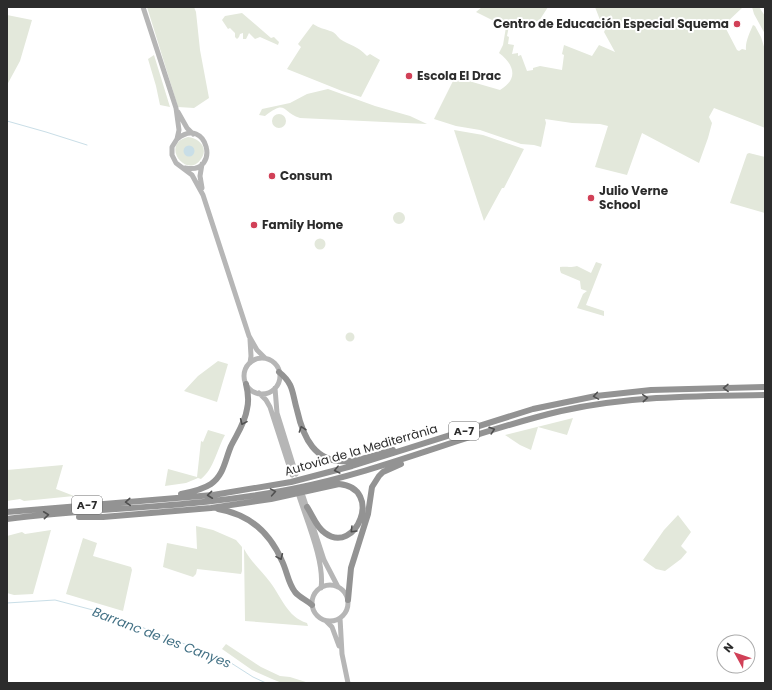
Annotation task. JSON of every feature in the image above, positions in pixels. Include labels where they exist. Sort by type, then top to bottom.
[{"type":"highway","points":[[280,372],[292,387],[301,426],[306,439],[315,450],[325,457],[338,461],[354,461],[421,441],[435,441]]},
{"type":"highway","points":[[167,499],[176,494],[188,493],[205,488],[221,473],[225,466],[231,447],[246,416],[248,407],[248,391],[246,384]]},
{"type":"highway","name":"Autovia de la Mediterrània","points":[[7,512],[213,495],[291,482],[352,466],[533,410],[596,396],[651,390],[765,387]]},
{"type":"highway","name":"Autovia de la Mediterrània","points":[[7,520],[214,501],[250,497],[298,488],[408,457],[524,420],[597,404],[654,397],[765,395]]},
{"type":"highway","points":[[348,600],[351,568],[356,548],[366,524],[370,494],[375,482],[388,468],[430,454],[438,447]]},
{"type":"highway","points":[[60,514],[71,517],[103,517],[211,508],[271,499],[339,484],[345,484],[356,491],[362,502],[363,508],[359,522],[355,528],[345,536],[338,538],[323,532],[318,527],[307,507]]},
{"type":"highway","points":[[211,508],[232,512],[249,519],[257,525],[266,534],[277,550],[296,593],[303,600],[312,604]]},
{"type":"main road","points":[[143,7],[176,108],[179,130],[177,139],[172,148],[172,155],[176,162],[192,175],[203,195]]},
{"type":"main road","points":[[176,108],[187,128],[193,134],[203,139],[207,147],[206,157],[202,164],[200,176],[203,195],[249,336],[257,350],[265,358],[276,364],[280,372],[280,378],[275,388],[277,413],[294,475],[270,407],[259,393]]},
{"type":"main road","points":[[177,139],[184,134],[193,134]]},
{"type":"main road","points":[[184,168],[193,169],[202,164]]},
{"type":"main road","points":[[249,336],[251,356],[250,363],[245,370],[246,384],[254,392],[259,393],[265,393],[275,388]]},
{"type":"main road","points":[[250,363],[260,358],[265,358]]},
{"type":"main road","points":[[321,588],[322,578],[320,562],[301,496],[307,507],[324,560],[338,587],[346,595],[348,600],[347,611],[340,618],[326,621]]},
{"type":"main road","points":[[338,587],[326,586],[321,588],[314,595],[312,604],[317,616],[326,621],[332,627],[342,654]]},
{"type":"main road","points":[[340,618],[342,654],[348,683]]},
{"type":"shaded area","points":[[147,7],[194,7],[209,98],[194,108],[178,107]]},
{"type":"shaded area","points":[[482,7],[548,7],[539,21],[526,25],[526,21],[509,26],[507,36],[509,37],[508,44],[514,45],[512,54],[518,53],[518,56],[521,55],[527,71],[533,70],[533,68],[540,66],[562,70],[564,55],[562,54],[564,45],[592,56],[599,45],[615,52],[604,32],[606,28],[600,24],[595,7],[743,7],[724,25],[737,50],[739,51],[742,49],[746,50],[747,40],[753,25],[761,37],[765,50],[765,128],[714,108],[709,117],[712,123],[699,163],[642,133],[627,175],[595,167],[608,126],[545,119],[546,123],[541,147],[521,144],[480,130],[456,126],[434,119],[455,77],[500,90],[510,81],[512,76],[511,67],[499,53],[503,45],[506,27],[476,12]]},
{"type":"shaded area","points":[[752,7],[759,7],[765,16],[765,34],[754,14]]},
{"type":"shaded area","points":[[242,13],[271,38],[274,37],[279,42],[278,45],[260,37],[255,39],[249,33],[246,39],[243,39],[243,33],[240,34],[237,39],[235,37],[235,33],[230,28],[228,29],[222,20],[225,16]]},
{"type":"shaded area","points":[[7,15],[32,20],[20,61],[7,85]]},
{"type":"shaded area","points":[[313,24],[333,32],[340,39],[357,48],[367,56],[370,54],[380,60],[361,97],[287,69],[301,47],[298,44]]},
{"type":"shaded area","points":[[154,55],[170,107],[160,105],[148,59]]},
{"type":"shaded area","points":[[328,89],[375,106],[410,116],[427,124],[300,118],[284,108],[277,108],[265,116],[259,115],[262,109],[290,103],[307,94]]},
{"type":"shaded area","points":[[279,114],[284,116],[286,121],[284,126],[279,128],[274,126],[272,121],[274,116]]},
{"type":"shaded area","points":[[454,130],[483,135],[524,149],[504,188],[502,188],[484,221]]},
{"type":"shaded area","points":[[188,137],[196,139],[202,144],[204,151],[201,159],[195,164],[189,165],[183,163],[178,158],[176,153],[176,146],[180,141]]},
{"type":"shaded area","points":[[749,153],[765,157],[765,213],[730,203],[747,154]]},
{"type":"shaded area","points":[[399,212],[403,214],[405,218],[403,222],[399,224],[395,222],[393,218],[395,214]]},
{"type":"shaded area","points":[[320,238],[324,240],[326,244],[324,248],[320,250],[316,248],[314,244],[316,240]]},
{"type":"shaded area","points":[[596,262],[602,264],[586,305],[604,311],[604,316],[577,308],[583,294],[587,291],[581,289],[580,281],[561,273],[560,270],[560,267],[577,266],[591,273]]},
{"type":"shaded area","points":[[350,332],[355,337],[350,342],[345,337]]},
{"type":"shaded area","points":[[218,361],[228,364],[217,402],[184,391],[198,376]]},
{"type":"shaded area","points":[[573,418],[567,435],[538,427],[531,450],[505,435]]},
{"type":"shaded area","points":[[208,430],[225,435],[209,470],[201,479],[198,478],[186,483],[165,486],[168,469],[197,477],[201,441],[203,442]]},
{"type":"shaded area","points":[[63,465],[56,489],[74,496],[24,501],[20,499],[7,501],[7,470]]},
{"type":"shaded area","points":[[678,515],[691,532],[681,546],[687,552],[681,559],[665,571],[656,569],[643,560],[664,530]]},
{"type":"shaded area","points":[[196,526],[213,530],[236,540],[242,547],[241,574],[197,569],[196,574],[193,577],[163,567],[167,543],[197,549]]},
{"type":"shaded area","points":[[51,530],[33,594],[14,595],[7,593],[7,536],[22,532],[25,534]]},
{"type":"shaded area","points":[[83,538],[97,543],[93,556],[131,567],[132,570],[123,611],[66,594]]},
{"type":"shaded area","points":[[244,549],[270,582],[289,611],[300,620],[307,623],[308,626],[245,621]]},
{"type":"shaded area","points":[[226,644],[261,667],[280,676],[290,677],[309,683],[282,683],[252,670],[222,649]]},
{"type":"water","points":[[187,146],[191,146],[193,147],[193,155],[187,156],[184,153],[184,149]]},
{"type":"waterway","points":[[7,121],[87,145]]},
{"type":"waterway","name":"Barranc de les Canyes","points":[[7,603],[55,600],[108,614],[228,661],[253,677],[266,683]]},
{"type":"place","name":"Centro de Educación Especial Squema","points":[[737,24]]},
{"type":"place","name":"Escola El Drac","points":[[409,76]]},
{"type":"place","name":"Consum","points":[[272,176]]},
{"type":"place","name":"Julio Verne School","points":[[591,198]]},
{"type":"place","name":"Family Home","points":[[254,225]]}]
